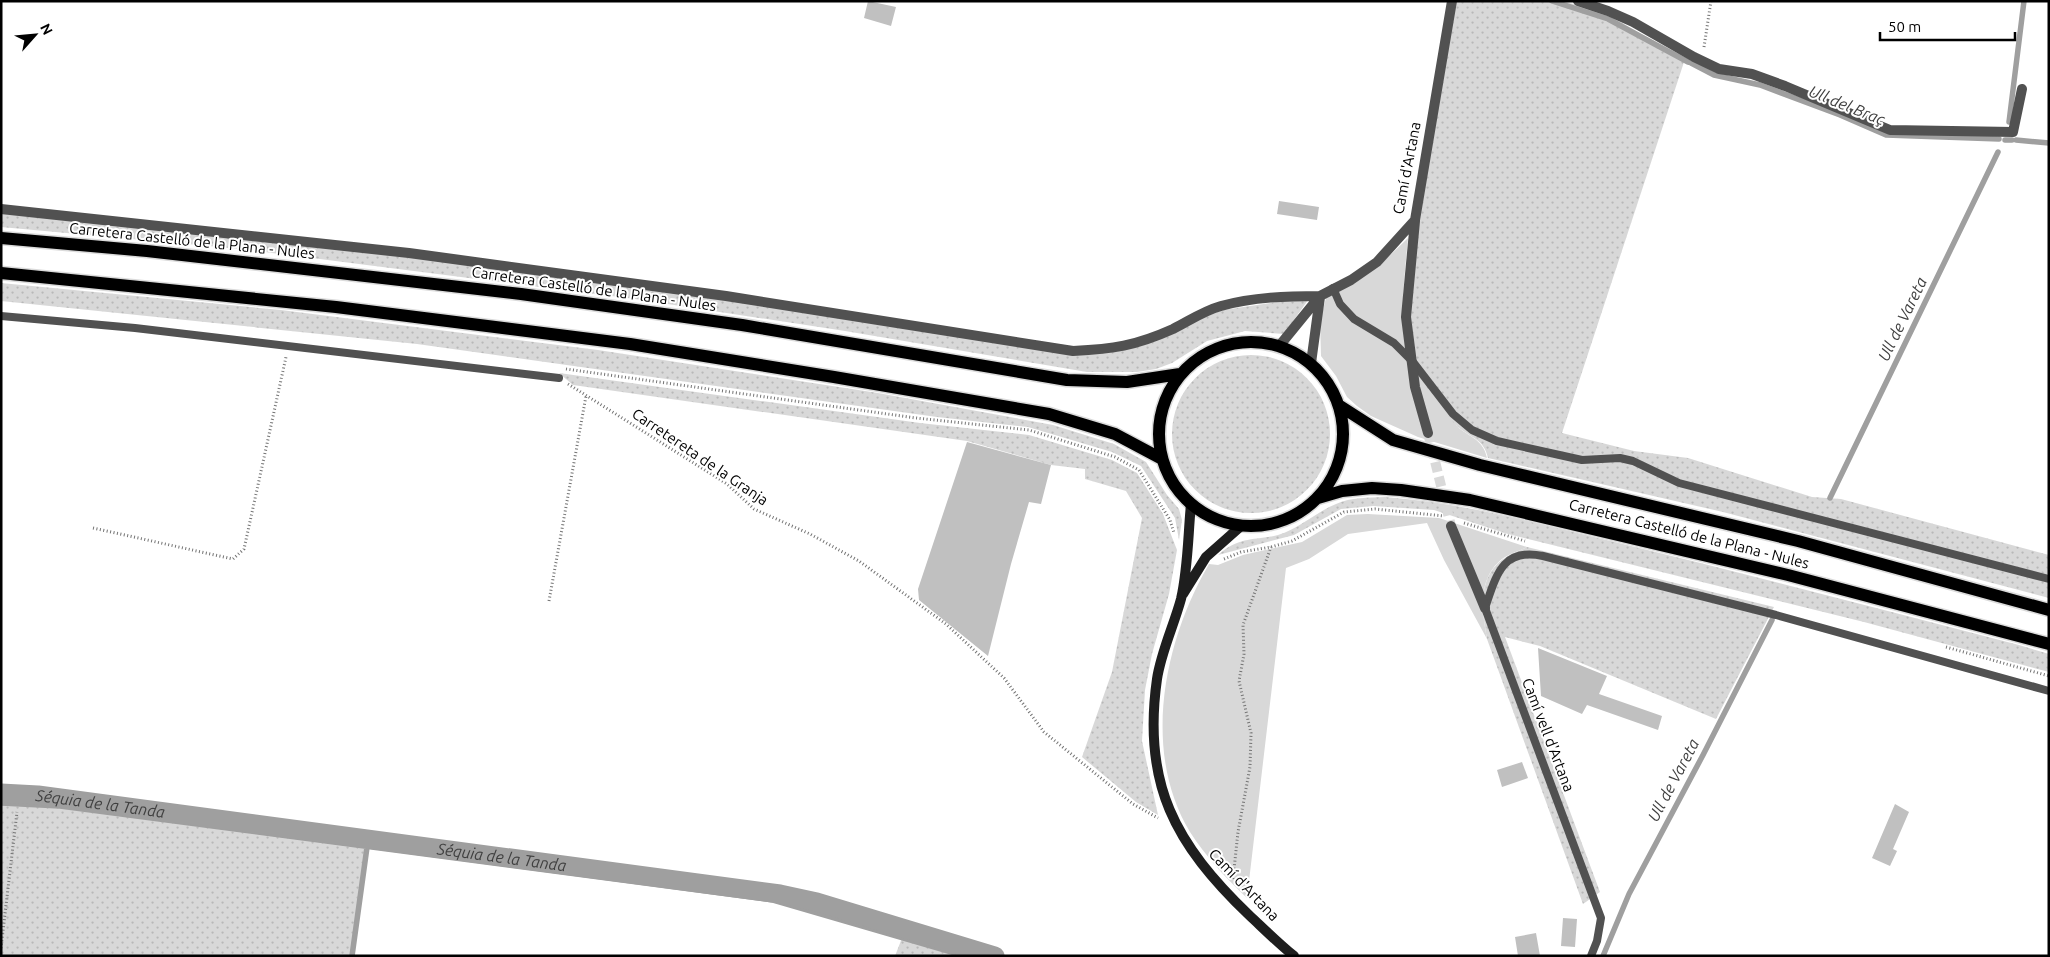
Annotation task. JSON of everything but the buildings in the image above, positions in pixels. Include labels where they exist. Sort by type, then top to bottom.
[{"type":"main road","name":"Carretera Castelló de la Plana - Nules","points":[[1,238],[146,251],[521,294],[742,325],[1066,380],[1127,382],[1180,374]]},
{"type":"main road","points":[[1,273],[221,294],[630,344],[1049,414],[1115,434],[1162,458]]},
{"type":"main road","points":[[1244,341],[1280,346],[1311,363],[1328,382],[1340,406],[1344,439],[1337,471],[1318,498],[1283,521],[1241,526],[1215,519],[1191,504],[1173,484],[1162,458],[1159,429],[1165,400],[1180,374],[1208,352],[1244,341]]},
{"type":"main road","name":"Carretera Castelló de la Plana - Nules","points":[[1340,406],[1394,440],[1480,465],[1798,541],[2049,610]]},
{"type":"main road","name":"Carretera Castelló de la Plana - Nules","points":[[1318,498],[1342,491],[1372,488],[1401,490],[1470,500],[1788,575],[2049,644]]},
{"type":"street","name":"Camí d'Artana","points":[[1280,346],[1320,296],[1351,280],[1378,262],[1415,220],[1452,1]]},
{"type":"street","points":[[1578,1],[1634,22],[1719,69],[1752,74],[1890,130],[2013,132],[2022,89]]},
{"type":"street","points":[[1,209],[446,258],[726,296],[1073,351],[1116,349],[1146,340],[1174,328],[1200,313],[1223,306],[1282,296],[1320,296],[1311,363]]},
{"type":"street","points":[[1415,220],[1406,317],[1415,387],[1428,433]]},
{"type":"street","name":"Camí d'Artana","points":[[1191,504],[1181,597],[1157,676],[1152,720],[1157,767],[1164,797],[1179,830],[1202,866],[1232,898],[1294,956]]},
{"type":"street","name":"Camí vell d'Artana","points":[[1453,522],[1485,608]]},
{"type":"street","name":"Camí d'Artana","points":[[1181,597],[1206,557],[1241,526]]},
{"type":"lane","points":[[1333,288],[1340,304],[1354,319],[1394,343],[1413,362],[1452,414],[1472,430],[1497,441],[1582,460],[1620,458],[1633,461],[1679,483],[2049,579]]},
{"type":"lane","points":[[1,316],[289,345],[559,378]]},
{"type":"lane","points":[[1485,608],[1502,566],[1509,559],[1531,554],[1776,615],[2049,691]]},
{"type":"lane","name":"Camí vell d'Artana","points":[[1485,608],[1601,918],[1597,941],[1591,956]]},
{"type":"path","points":[[1702,61],[1711,1]]},
{"type":"path","points":[[93,528],[232,559],[244,549],[289,345]]},
{"type":"path","points":[[560,368],[916,418],[1029,430],[1115,457],[1139,470],[1170,520],[1176,541],[1187,547]]},
{"type":"path","name":"Carretereta de la Granja","points":[[559,378],[727,484],[754,509],[810,534],[859,561],[946,624],[1004,678],[1044,732],[1133,804],[1179,830]]},
{"type":"path","points":[[549,601],[586,396]]},
{"type":"path","points":[[1206,557],[1218,560],[1228,559],[1250,550],[1271,547],[1303,536],[1344,512],[1362,509],[1440,515],[1453,522],[1532,543]]},
{"type":"path","points":[[1232,898],[1238,832],[1250,767],[1251,733],[1239,681],[1244,654],[1243,625],[1271,547]]},
{"type":"path","points":[[1940,646],[2049,676]]},
{"type":"path","points":[[1,948],[17,812]]},
{"type":"shaded area","points":[[1456,1],[1564,1],[1610,16],[1685,59],[1562,433],[1634,451],[1688,458],[1812,497],[1841,499],[2049,555],[2049,598],[1723,512],[1488,458],[1483,447],[1476,439],[1452,422],[1426,389],[1414,365],[1410,342],[1409,318],[1421,203],[1431,136]]},
{"type":"shaded area","points":[[1,213],[371,252],[1116,352],[1223,310],[1283,301],[1308,300],[1284,334],[1245,331],[1207,341],[1172,363],[1156,369],[1137,372],[1087,372],[845,331],[635,299],[241,249],[1,227]]},
{"type":"shaded area","points":[[1408,238],[1403,316],[1411,357],[1420,377],[1434,399],[1459,428],[1478,441],[1485,451],[1487,458],[1418,437],[1371,416],[1347,397],[1336,376],[1321,356],[1320,321],[1326,298],[1381,264]]},
{"type":"shaded area","points":[[1,283],[281,310],[598,350],[878,393],[1053,425],[1114,444],[1146,462],[1167,495],[1179,509],[1182,520],[1179,540],[1175,518],[1141,466],[1112,452],[1028,427],[937,417],[417,344],[1,301]]},
{"type":"shaded area","points":[[1259,355],[1274,358],[1288,364],[1307,378],[1317,390],[1327,411],[1330,434],[1327,457],[1317,478],[1307,490],[1295,500],[1274,510],[1259,513],[1243,513],[1228,510],[1207,500],[1185,478],[1173,449],[1172,426],[1175,411],[1185,390],[1207,368],[1236,356]]},
{"type":"shaded area","points":[[559,373],[920,423],[1029,435],[1112,460],[1137,473],[1163,514],[1177,550],[1169,594],[1152,654],[1145,690],[1142,741],[1158,815],[1136,802],[1082,757],[1112,672],[1142,518],[1126,491],[1085,479],[1085,469],[1051,465],[967,441],[573,385]]},
{"type":"shaded area","points":[[1385,497],[1475,509],[1534,522],[1722,568],[2019,645],[2049,654],[2049,672],[1864,622],[1508,534],[1434,510],[1373,506],[1341,509],[1294,535],[1218,555],[1240,542],[1286,532],[1329,507],[1342,502],[1360,498]]},
{"type":"shaded area","points":[[1368,514],[1439,518],[1527,547],[1502,559],[1488,576],[1483,596],[1487,639],[1444,560],[1427,523],[1348,534],[1309,559],[1286,568],[1247,898],[1217,867],[1190,832],[1175,800],[1166,767],[1163,732],[1164,696],[1170,661],[1180,627],[1193,594],[1209,564],[1218,565],[1243,555],[1302,542],[1347,515]]},
{"type":"shaded area","points":[[1527,547],[1774,607],[1716,719],[1540,646],[1505,637],[1600,892],[1583,904],[1485,629],[1483,596],[1489,576],[1503,559]]},
{"type":"shaded area","points":[[1,804],[36,804],[365,848],[352,956],[1,956]]},
{"type":"shaded area","points":[[902,938],[960,956],[895,956]]},
{"type":"waterway","name":"Ull del Braç","points":[[1552,1],[1608,19],[1688,62]]},
{"type":"waterway","points":[[2009,122],[2024,1]]},
{"type":"waterway","name":"Ull del Braç","points":[[1691,63],[1714,75],[1760,85],[1840,115],[1886,135],[1999,139]]},
{"type":"waterway","name":"Ull del Braç","points":[[2005,140],[2012,140]]},
{"type":"waterway","name":"Ull del Braç","points":[[2016,140],[2049,143]]},
{"type":"waterway","name":"Ull de Vareta","points":[[1830,498],[1998,152]]},
{"type":"waterway","name":"Ull de Vareta","points":[[1603,956],[1629,894],[1772,620]]},
{"type":"waterway","name":"Séquia de la Tanda","points":[[1,793],[38,795],[780,894],[817,902],[995,956]]},
{"type":"waterway","points":[[1,803],[60,806],[773,900],[965,956]]},
{"type":"waterway","points":[[352,956],[368,840]]},
{"type":"tunnel","points":[[1428,433],[1451,526]]}]
